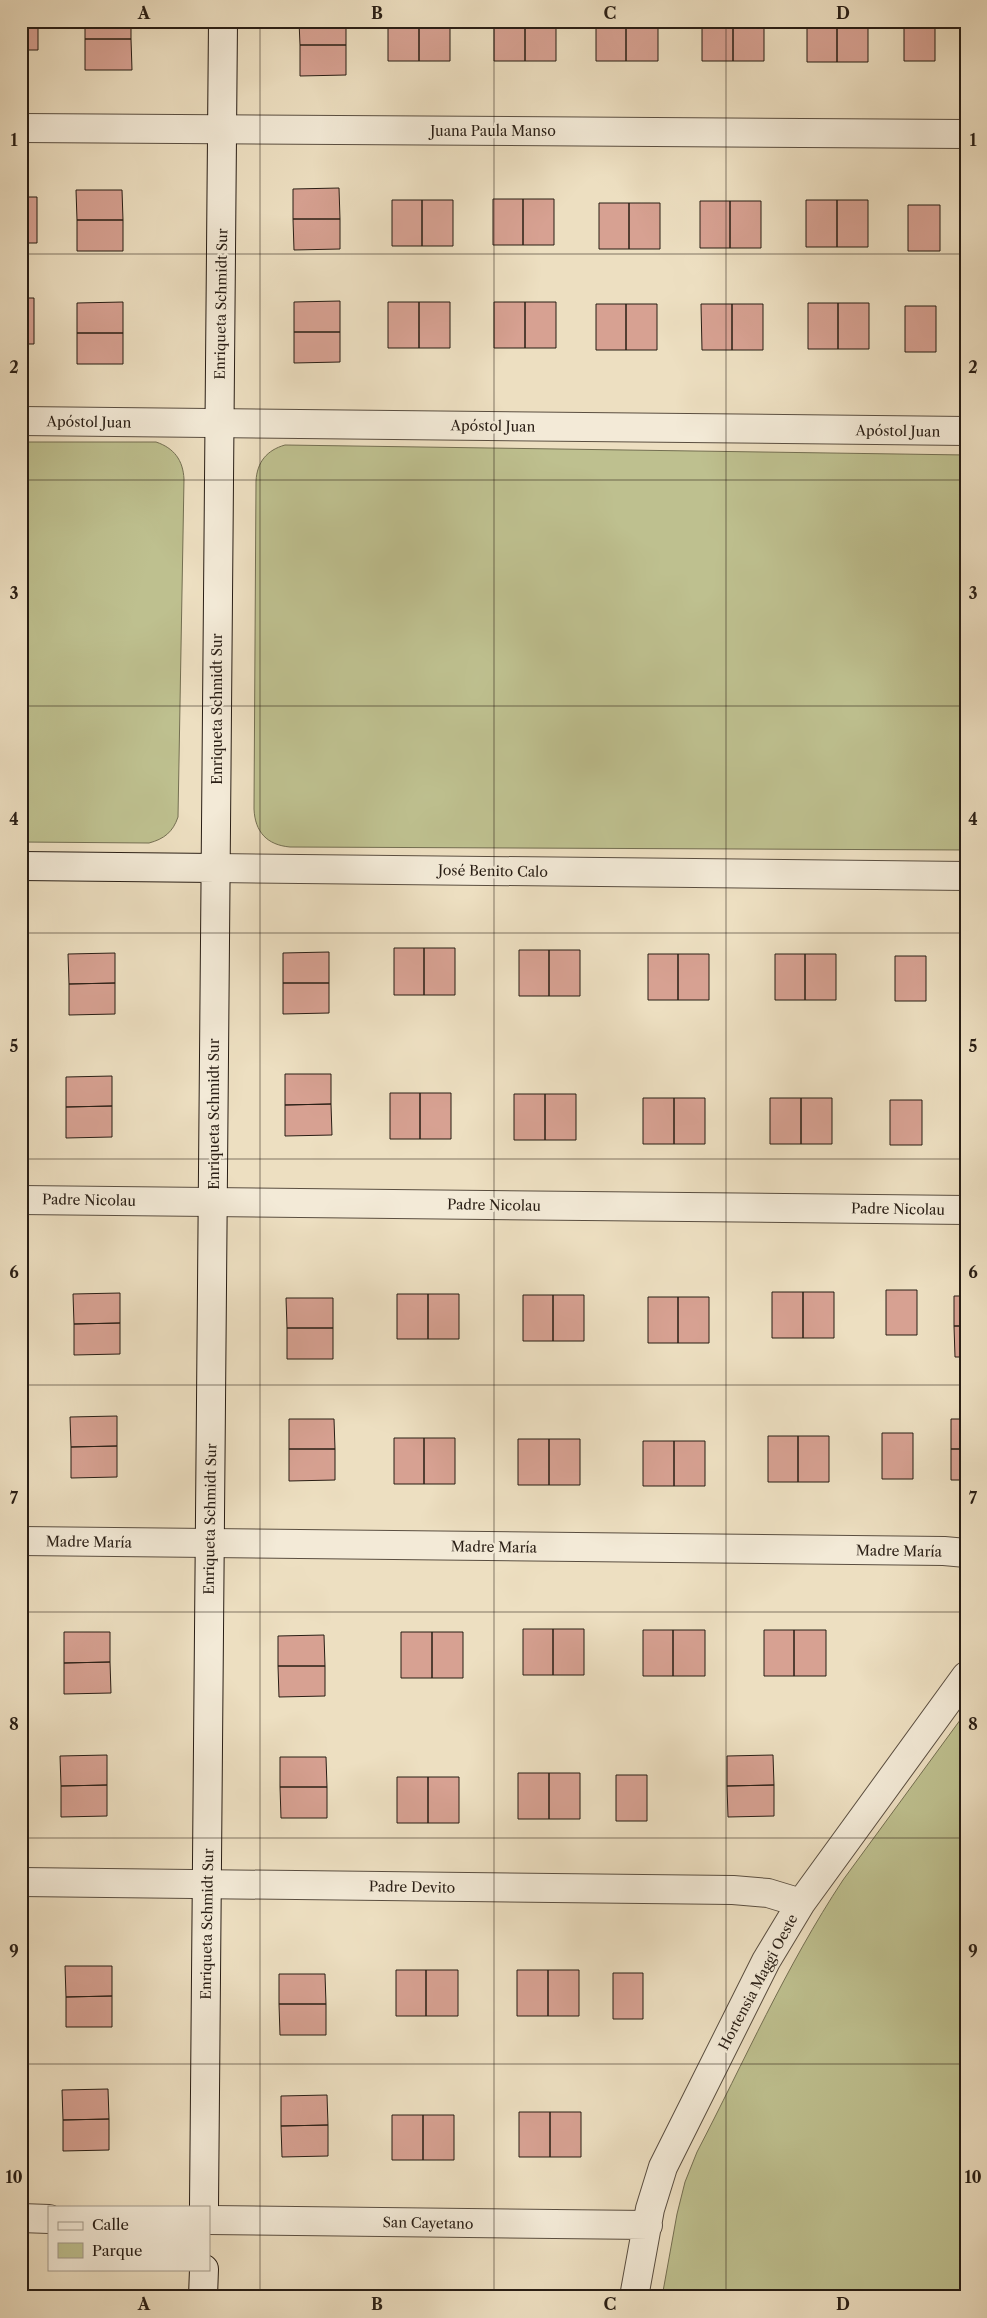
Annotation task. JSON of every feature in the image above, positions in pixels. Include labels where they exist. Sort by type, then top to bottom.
[{"type":"street","name":"Enriqueta Schmidt Sur","points":[[204,2206],[223,21]]},
{"type":"street","name":"Juana Paula Manso","points":[[21,128],[966,134]]},
{"type":"street","name":"Apóstol Juan","points":[[21,421],[966,431]]},
{"type":"street","name":"José Benito Calo","points":[[21,866],[966,876]]},
{"type":"street","name":"Padre Nicolau","points":[[21,1200],[966,1210]]},
{"type":"street","name":"Madre María","points":[[21,1541],[966,1553]]},
{"type":"street","name":"Hortensia Maggi Oeste","points":[[634,2297],[656,2188],[669,2153],[766,1960],[801,1903],[966,1676]]},
{"type":"street","name":"Padre Devito","points":[[21,1882],[742,1891],[768,1893],[801,1903]]},
{"type":"street","points":[[21,2218],[48,2219]]},
{"type":"street","name":"San Cayetano","points":[[210,2220],[648,2225]]},
{"type":"street","points":[[203,2297],[204,2270]]},
{"type":"green space","points":[[21,442],[156,442],[173,451],[182,466],[184,479],[178,817],[171,831],[149,843],[21,842]]},
{"type":"green space","points":[[285,445],[966,455],[966,850],[290,847],[282,846],[269,840],[260,831],[254,809],[256,481],[258,468],[264,458],[273,450]]},
{"type":"green space","points":[[966,1712],[966,2297],[662,2297],[677,2214],[685,2182],[697,2152],[766,2014],[803,1946],[843,1880]]},
{"type":"building","points":[[21,21],[38,21],[38,50],[21,50]]},
{"type":"building","points":[[85,21],[131,21],[131,39],[85,39]]},
{"type":"building","points":[[299,21],[346,21],[346,45],[300,45]]},
{"type":"building","points":[[388,21],[419,21],[419,61],[388,61]]},
{"type":"building","points":[[419,21],[450,21],[450,61],[419,61]]},
{"type":"building","points":[[494,21],[525,21],[525,61],[494,61]]},
{"type":"building","points":[[525,21],[556,21],[556,61],[525,61]]},
{"type":"building","points":[[596,21],[626,21],[626,61],[596,61]]},
{"type":"building","points":[[626,21],[658,21],[658,61],[626,61]]},
{"type":"building","points":[[702,21],[733,21],[733,61],[702,61]]},
{"type":"building","points":[[733,21],[764,21],[764,61],[733,61]]},
{"type":"building","points":[[807,21],[837,21],[837,62],[807,62]]},
{"type":"building","points":[[837,21],[868,21],[868,62],[837,62]]},
{"type":"building","points":[[904,21],[935,21],[935,61],[904,61]]},
{"type":"building","points":[[85,39],[131,39],[132,70],[85,70]]},
{"type":"building","points":[[300,45],[346,45],[346,75],[300,76]]},
{"type":"building","points":[[339,188],[340,219],[293,219],[293,189]]},
{"type":"building","points":[[76,190],[122,190],[123,220],[77,220]]},
{"type":"building","points":[[21,197],[37,197],[37,243],[21,243]]},
{"type":"building","points":[[493,199],[523,199],[523,245],[493,245]]},
{"type":"building","points":[[523,199],[554,199],[554,245],[523,245]]},
{"type":"building","points":[[392,200],[422,200],[422,246],[392,246]]},
{"type":"building","points":[[422,200],[453,200],[453,246],[422,246]]},
{"type":"building","points":[[806,200],[837,200],[837,247],[806,247]]},
{"type":"building","points":[[837,200],[868,200],[868,247],[837,247]]},
{"type":"building","points":[[700,201],[730,201],[730,248],[700,248]]},
{"type":"building","points":[[730,201],[761,201],[761,248],[730,248]]},
{"type":"building","points":[[599,203],[629,203],[629,249],[599,249]]},
{"type":"building","points":[[629,203],[660,203],[660,249],[629,249]]},
{"type":"building","points":[[908,205],[940,205],[940,251],[908,251]]},
{"type":"building","points":[[293,219],[340,219],[340,249],[294,250]]},
{"type":"building","points":[[77,220],[123,220],[123,251],[77,251]]},
{"type":"building","points":[[21,298],[34,298],[34,344],[21,344]]},
{"type":"building","points":[[340,301],[340,332],[294,332],[294,302]]},
{"type":"building","points":[[123,302],[123,333],[77,333],[77,303]]},
{"type":"building","points":[[388,302],[419,302],[419,348],[388,348]]},
{"type":"building","points":[[419,302],[450,302],[450,348],[419,348]]},
{"type":"building","points":[[494,302],[525,302],[525,348],[494,348]]},
{"type":"building","points":[[525,302],[556,302],[556,348],[525,348]]},
{"type":"building","points":[[808,303],[838,303],[838,349],[808,349]]},
{"type":"building","points":[[838,303],[869,303],[869,349],[838,349]]},
{"type":"building","points":[[596,304],[626,304],[626,350],[596,350]]},
{"type":"building","points":[[626,304],[657,304],[657,350],[626,350]]},
{"type":"building","points":[[701,304],[732,304],[732,350],[702,350]]},
{"type":"building","points":[[732,304],[763,304],[763,350],[732,350]]},
{"type":"building","points":[[905,306],[936,306],[936,352],[905,352]]},
{"type":"building","points":[[294,332],[340,332],[340,362],[294,363]]},
{"type":"building","points":[[77,333],[123,333],[123,364],[77,364]]},
{"type":"building","points":[[394,948],[424,948],[424,995],[394,995]]},
{"type":"building","points":[[424,948],[455,948],[455,995],[424,995]]},
{"type":"building","points":[[519,950],[549,950],[549,996],[519,996]]},
{"type":"building","points":[[549,950],[580,950],[580,996],[549,996]]},
{"type":"building","points":[[329,952],[329,983],[283,983],[283,953]]},
{"type":"building","points":[[115,953],[115,983],[69,984],[68,954]]},
{"type":"building","points":[[648,954],[678,954],[678,1000],[648,1000]]},
{"type":"building","points":[[678,954],[709,954],[709,1000],[678,1000]]},
{"type":"building","points":[[775,954],[805,954],[805,1000],[775,1000]]},
{"type":"building","points":[[805,954],[836,954],[836,1000],[805,1000]]},
{"type":"building","points":[[895,956],[926,956],[926,1001],[895,1001]]},
{"type":"building","points":[[964,959],[966,959],[966,989],[964,989]]},
{"type":"building","points":[[115,983],[115,1014],[69,1015],[69,984]]},
{"type":"building","points":[[283,983],[329,983],[329,1013],[283,1014]]},
{"type":"building","points":[[964,989],[966,989],[966,1021],[964,1021]]},
{"type":"building","points":[[285,1074],[331,1074],[331,1104],[285,1105]]},
{"type":"building","points":[[112,1076],[112,1106],[66,1107],[66,1077]]},
{"type":"building","points":[[961,1082],[966,1082],[966,1113],[961,1113]]},
{"type":"building","points":[[390,1093],[420,1093],[420,1139],[390,1139]]},
{"type":"building","points":[[420,1093],[451,1093],[451,1139],[420,1139]]},
{"type":"building","points":[[514,1094],[545,1094],[545,1140],[514,1140]]},
{"type":"building","points":[[545,1094],[576,1094],[576,1140],[545,1140]]},
{"type":"building","points":[[643,1098],[674,1098],[674,1144],[643,1144]]},
{"type":"building","points":[[674,1098],[705,1098],[705,1144],[674,1144]]},
{"type":"building","points":[[770,1098],[801,1098],[801,1144],[770,1144]]},
{"type":"building","points":[[801,1098],[832,1098],[832,1144],[801,1144]]},
{"type":"building","points":[[890,1100],[922,1100],[922,1145],[890,1145]]},
{"type":"building","points":[[331,1104],[332,1135],[285,1136],[285,1105]]},
{"type":"building","points":[[112,1106],[112,1137],[66,1138],[66,1107]]},
{"type":"building","points":[[961,1113],[966,1113],[966,1144],[961,1144]]},
{"type":"building","points":[[886,1290],[917,1290],[917,1335],[886,1335]]},
{"type":"building","points":[[772,1292],[803,1292],[803,1338],[772,1338]]},
{"type":"building","points":[[803,1292],[834,1292],[834,1338],[803,1338]]},
{"type":"building","points":[[120,1293],[120,1323],[74,1324],[73,1294]]},
{"type":"building","points":[[397,1294],[428,1294],[428,1339],[397,1339]]},
{"type":"building","points":[[428,1294],[459,1294],[459,1339],[428,1339]]},
{"type":"building","points":[[523,1295],[553,1295],[553,1341],[523,1341]]},
{"type":"building","points":[[553,1295],[584,1295],[584,1341],[553,1341]]},
{"type":"building","points":[[954,1296],[966,1296],[966,1326],[954,1326]]},
{"type":"building","points":[[648,1297],[678,1297],[678,1343],[648,1343]]},
{"type":"building","points":[[678,1297],[709,1297],[709,1343],[678,1343]]},
{"type":"building","points":[[286,1298],[333,1298],[333,1328],[287,1328]]},
{"type":"building","points":[[120,1323],[120,1354],[74,1355],[74,1324]]},
{"type":"building","points":[[954,1326],[966,1326],[966,1357],[955,1357]]},
{"type":"building","points":[[287,1328],[333,1328],[333,1359],[287,1359]]},
{"type":"building","points":[[117,1416],[117,1446],[71,1447],[70,1417]]},
{"type":"building","points":[[289,1419],[334,1419],[335,1449],[289,1449]]},
{"type":"building","points":[[951,1419],[966,1419],[966,1449],[951,1449]]},
{"type":"building","points":[[882,1433],[913,1433],[913,1479],[882,1479]]},
{"type":"building","points":[[768,1436],[798,1436],[798,1482],[768,1482]]},
{"type":"building","points":[[798,1436],[829,1436],[829,1482],[798,1482]]},
{"type":"building","points":[[394,1438],[424,1438],[424,1484],[394,1484]]},
{"type":"building","points":[[424,1438],[455,1438],[455,1484],[424,1484]]},
{"type":"building","points":[[518,1439],[549,1439],[549,1485],[518,1485]]},
{"type":"building","points":[[549,1439],[580,1439],[580,1485],[549,1485]]},
{"type":"building","points":[[643,1441],[674,1441],[674,1486],[643,1486]]},
{"type":"building","points":[[674,1441],[705,1441],[705,1486],[674,1486]]},
{"type":"building","points":[[117,1446],[117,1477],[71,1478],[71,1447]]},
{"type":"building","points":[[289,1449],[335,1449],[335,1480],[289,1481]]},
{"type":"building","points":[[951,1449],[966,1449],[966,1480],[951,1480]]},
{"type":"building","points":[[523,1629],[553,1629],[553,1675],[523,1675]]},
{"type":"building","points":[[553,1629],[584,1629],[584,1675],[553,1675]]},
{"type":"building","points":[[643,1630],[673,1630],[673,1676],[643,1676]]},
{"type":"building","points":[[673,1630],[705,1630],[705,1676],[673,1676]]},
{"type":"building","points":[[764,1630],[794,1630],[794,1676],[764,1676]]},
{"type":"building","points":[[794,1630],[826,1630],[826,1676],[794,1676]]},
{"type":"building","points":[[64,1632],[110,1632],[110,1662],[64,1663]]},
{"type":"building","points":[[401,1632],[432,1632],[432,1678],[401,1678]]},
{"type":"building","points":[[432,1632],[463,1632],[463,1678],[432,1678]]},
{"type":"building","points":[[324,1635],[325,1666],[278,1666],[278,1636]]},
{"type":"building","points":[[110,1662],[111,1693],[64,1694],[64,1663]]},
{"type":"building","points":[[278,1666],[325,1666],[325,1696],[279,1697]]},
{"type":"building","points":[[107,1755],[107,1785],[61,1786],[60,1756]]},
{"type":"building","points":[[773,1755],[774,1785],[727,1786],[727,1756]]},
{"type":"building","points":[[280,1757],[326,1757],[327,1787],[280,1787]]},
{"type":"building","points":[[518,1773],[549,1773],[549,1819],[518,1819]]},
{"type":"building","points":[[549,1773],[580,1773],[580,1819],[549,1819]]},
{"type":"building","points":[[616,1775],[647,1775],[647,1821],[616,1821]]},
{"type":"building","points":[[397,1777],[428,1777],[428,1823],[397,1823]]},
{"type":"building","points":[[428,1777],[459,1777],[459,1823],[428,1823]]},
{"type":"building","points":[[107,1785],[107,1816],[61,1817],[61,1786]]},
{"type":"building","points":[[774,1785],[774,1816],[728,1817],[727,1786]]},
{"type":"building","points":[[280,1787],[327,1787],[327,1818],[281,1818]]},
{"type":"building","points":[[65,1966],[112,1966],[112,1996],[66,1997]]},
{"type":"building","points":[[396,1970],[426,1970],[426,2016],[396,2016]]},
{"type":"building","points":[[426,1970],[458,1970],[458,2016],[426,2016]]},
{"type":"building","points":[[517,1970],[548,1970],[548,2016],[517,2016]]},
{"type":"building","points":[[548,1970],[579,1970],[579,2016],[548,2016]]},
{"type":"building","points":[[613,1973],[643,1973],[643,2019],[613,2019]]},
{"type":"building","points":[[279,1974],[325,1974],[326,2004],[279,2004]]},
{"type":"building","points":[[112,1996],[112,2027],[66,2027],[66,1997]]},
{"type":"building","points":[[279,2004],[326,2004],[326,2035],[280,2035]]},
{"type":"building","points":[[108,2089],[109,2119],[63,2120],[62,2090]]},
{"type":"building","points":[[327,2095],[328,2125],[281,2126],[281,2096]]},
{"type":"building","points":[[519,2112],[550,2112],[550,2157],[519,2157]]},
{"type":"building","points":[[550,2112],[581,2112],[581,2157],[550,2157]]},
{"type":"building","points":[[392,2115],[423,2115],[423,2160],[392,2160]]},
{"type":"building","points":[[423,2115],[454,2115],[454,2160],[423,2160]]},
{"type":"building","points":[[109,2119],[109,2150],[63,2151],[63,2120]]},
{"type":"building","points":[[328,2125],[328,2156],[282,2157],[281,2126]]}]
